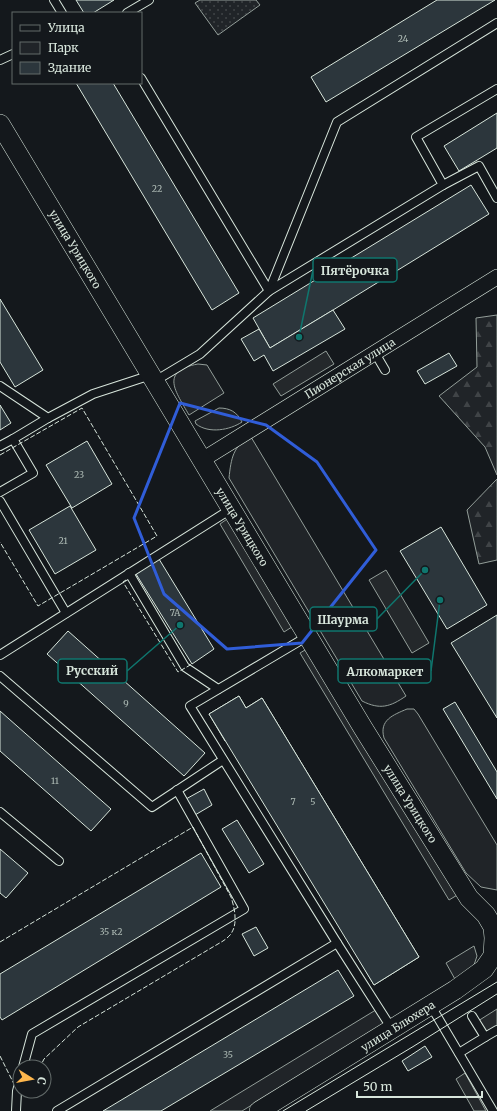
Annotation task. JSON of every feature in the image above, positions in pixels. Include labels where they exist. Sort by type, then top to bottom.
[{"type":"street","name":"улица Урицкого","points":[[0,124],[363,728],[470,898],[492,913]]},
{"type":"street","name":"Пионерская улица","points":[[202,460],[497,277]]},
{"type":"street","name":"улица Блюхера","points":[[259,1111],[393,1030],[455,990],[484,969],[493,956],[494,938],[492,913]]},
{"type":"lane","points":[[54,0],[61,12]]},
{"type":"lane","points":[[129,12],[149,0]]},
{"type":"lane","points":[[269,291],[337,122],[497,23]]},
{"type":"lane","points":[[0,60],[12,54]]},
{"type":"lane","points":[[142,80],[269,291]]},
{"type":"lane","points":[[443,185],[416,137],[497,89]]},
{"type":"lane","points":[[0,446],[93,394],[153,378],[200,354],[269,291],[443,185],[479,166],[497,198]]},
{"type":"lane","points":[[375,352],[385,370]]},
{"type":"lane","points":[[0,386],[48,418]]},
{"type":"lane","points":[[0,492],[33,473],[13,439]]},
{"type":"lane","points":[[0,501],[66,613]]},
{"type":"lane","points":[[0,655],[232,508]]},
{"type":"lane","points":[[129,574],[186,668],[218,689]]},
{"type":"lane","points":[[308,636],[190,706],[337,943],[393,1030]]},
{"type":"lane","points":[[0,676],[152,807],[223,760]]},
{"type":"lane","points":[[26,1059],[32,1034],[244,909],[177,790]]},
{"type":"lane","points":[[0,812],[59,861]]},
{"type":"lane","points":[[57,1111],[337,943]]},
{"type":"lane","points":[[431,1006],[494,1111]]},
{"type":"lane","points":[[472,1016],[485,1037]]},
{"type":"lane","points":[[459,1053],[497,1030]]},
{"type":"lane","points":[[16,1111],[17,1099]]},
{"type":"highlighted area","points":[[180,403],[266,425],[317,462],[376,550],[302,643],[227,649],[164,594],[134,518]]},
{"type":"green space","points":[[200,0],[256,0],[260,5],[218,35],[195,3]]},
{"type":"green space","points":[[497,315],[497,475],[485,447],[439,396],[477,367],[476,318]]},
{"type":"green space","points":[[198,364],[207,365],[224,393],[189,415],[176,391],[174,384],[175,377],[178,372],[186,367]]},
{"type":"green space","points":[[219,408],[233,411],[242,422],[232,427],[219,430],[207,429],[196,424],[195,421]]},
{"type":"green space","points":[[251,437],[406,696],[395,703],[385,706],[374,706],[362,701],[229,478],[234,453],[240,444]]},
{"type":"green space","points":[[497,479],[497,560],[479,564],[467,510]]},
{"type":"green space","points":[[407,709],[414,709],[418,714],[497,845],[497,890],[481,887],[466,873],[384,738],[383,732],[385,722],[392,716]]},
{"type":"green space","points":[[474,946],[477,956],[474,965],[456,981],[446,963]]},
{"type":"green space","points":[[379,1008],[388,1022],[242,1111],[210,1111]]},
{"type":"shaded area","points":[[326,351],[334,364],[281,396],[273,384]]},
{"type":"shaded area","points":[[230,517],[295,625],[284,632],[220,524]]},
{"type":"shaded area","points":[[386,570],[429,643],[412,653],[369,580]]},
{"type":"shaded area","points":[[310,647],[459,894],[449,900],[300,653]]},
{"type":"shaded area","points":[[497,1009],[497,1028],[486,1034],[478,1021]]},
{"type":"shaded area","points":[[465,1073],[486,1111],[474,1111],[456,1079]]},
{"type":"building","points":[[76,0],[114,0],[95,12],[83,12]]},
{"type":"building","points":[[437,0],[495,0],[326,102],[311,77]]},
{"type":"building","points":[[77,84],[114,84],[239,293],[212,310]]},
{"type":"building","points":[[497,113],[497,148],[459,171],[444,146]]},
{"type":"building","points":[[471,185],[489,214],[270,348],[253,318]]},
{"type":"building","points":[[0,299],[43,370],[15,387],[0,362]]},
{"type":"building","points":[[333,310],[345,329],[273,371],[264,355],[254,361],[241,339],[259,329],[270,348]]},
{"type":"building","points":[[449,353],[457,366],[425,384],[417,371]]},
{"type":"building","points":[[0,405],[11,423],[0,430]]},
{"type":"building","points":[[87,441],[112,484],[72,508],[46,465]]},
{"type":"building","points":[[70,506],[96,550],[55,574],[29,530]]},
{"type":"building","points":[[441,527],[487,605],[447,629],[400,551]]},
{"type":"building","points":[[159,559],[214,649],[192,664],[136,574]]},
{"type":"building","points":[[497,615],[497,718],[451,643]]},
{"type":"building","points":[[68,631],[205,753],[184,776],[47,654]]},
{"type":"building","points":[[239,696],[246,708],[262,698],[419,957],[374,985],[360,961],[389,944],[254,723],[225,741],[209,714]]},
{"type":"building","points":[[239,696],[246,708],[262,698],[419,957],[374,985],[209,714]]},
{"type":"building","points":[[455,702],[497,772],[497,799],[443,709]]},
{"type":"building","points":[[0,711],[111,809],[91,831],[0,751]]},
{"type":"building","points":[[204,789],[212,805],[195,815],[186,799]]},
{"type":"building","points":[[237,820],[264,864],[249,873],[222,829]]},
{"type":"building","points":[[0,849],[28,873],[6,898],[0,893]]},
{"type":"building","points":[[201,853],[221,887],[2,1020],[0,1017],[0,974]]},
{"type":"building","points":[[256,927],[268,948],[254,956],[242,934]]},
{"type":"building","points":[[338,970],[354,996],[161,1111],[103,1111]]},
{"type":"building","points":[[425,1046],[432,1057],[408,1071],[402,1061]]},
{"type":"tram line","points":[[283,1111],[497,982]]},
{"type":"tram line","points":[[306,1111],[497,994]]},
{"type":"fence","points":[[0,455],[82,408],[157,536],[38,606],[0,542]]},
{"type":"fence","points":[[126,580],[123,582],[178,672],[192,664]]},
{"type":"fence","points":[[0,942],[193,827],[231,897],[234,909],[235,924],[228,937],[78,1027],[44,1059]]},
{"type":"fence","points":[[0,1056],[12,1080]]},
{"type":"place","name":"Пятёрочка","points":[[299,337]]},
{"type":"place","name":"Шаурма","points":[[425,570]]},
{"type":"place","name":"Алкомаркет","points":[[440,600]]},
{"type":"place","name":"Русский","points":[[180,625]]}]
